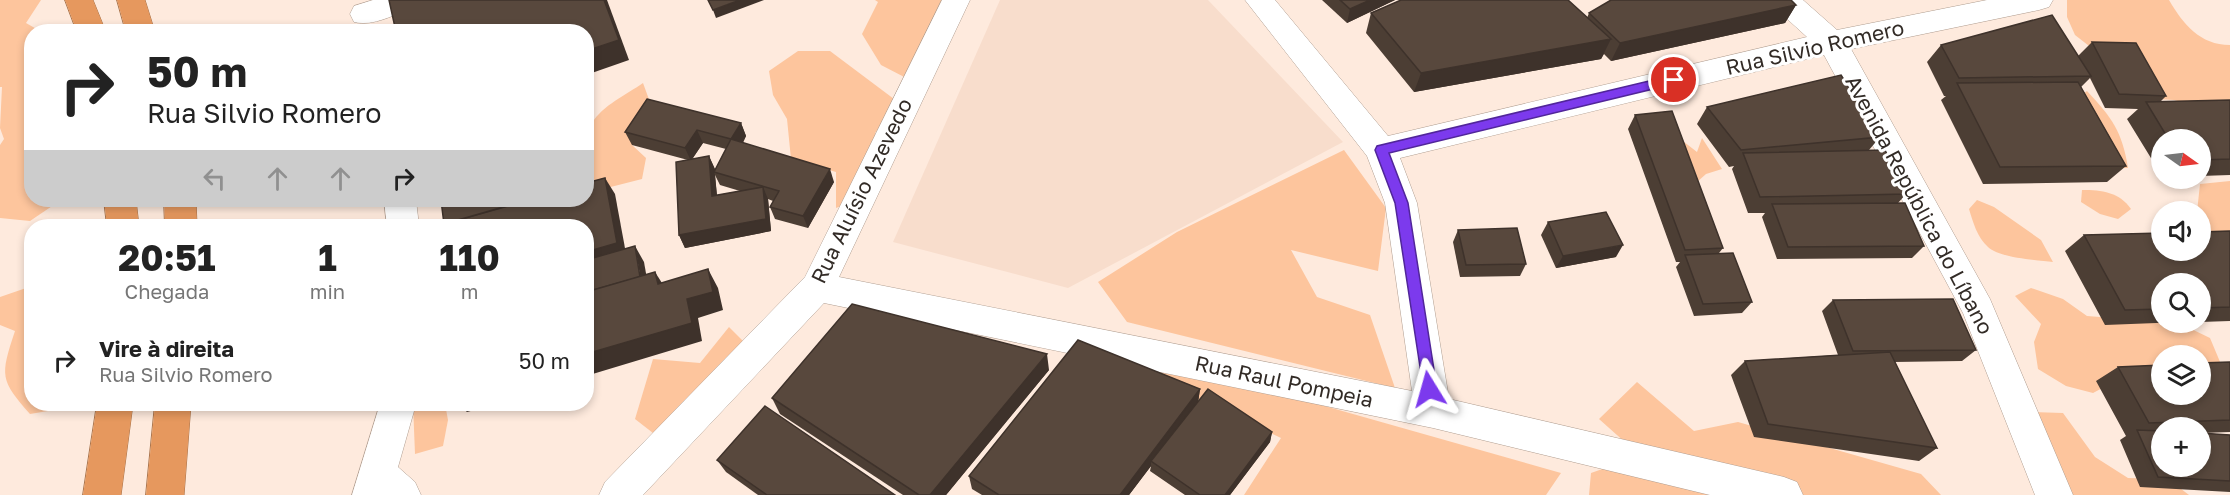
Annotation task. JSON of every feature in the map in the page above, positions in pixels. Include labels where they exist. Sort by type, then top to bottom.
[{"type":"highway","points":[[79,0],[89,24]]},
{"type":"highway","points":[[131,0],[138,24]]},
{"type":"highway","points":[[102,495],[114,411]]},
{"type":"highway","points":[[165,495],[172,411]]},
{"type":"street","points":[[363,15],[404,0]]},
{"type":"street","name":"Rua Aluísio Azevedo","points":[[618,495],[816,286],[956,0]]},
{"type":"street","points":[[1259,0],[1381,150],[1401,203],[1433,412]]},
{"type":"street","name":"Avenida República do Líbano","points":[[1784,0],[1832,42],[1978,309],[2054,495]]},
{"type":"street","name":"Rua Silvio Romero","points":[[1381,150],[1832,42],[2039,0]]},
{"type":"street","name":"Rua Raul Pompeia","points":[[816,286],[1433,412],[1784,495]]},
{"type":"street","points":[[383,487],[397,411]]},
{"type":"shaded area","points":[[0,0],[41,0],[26,23],[28,24],[24,24],[24,207],[51,207],[33,219],[0,218],[0,145],[4,139],[0,128],[2,87],[0,87]]},
{"type":"shaded area","points":[[875,0],[948,0],[910,80],[881,65],[862,34],[878,2]]},
{"type":"shaded area","points":[[1000,0],[1208,0],[1343,142],[1068,288],[893,242]]},
{"type":"shaded area","points":[[2067,0],[2169,0],[2194,32],[2210,41],[2230,45],[2230,115],[2174,100],[2157,99],[2075,35],[2067,17]]},
{"type":"shaded area","points":[[798,51],[830,51],[898,102],[875,133],[877,155],[861,198],[836,208],[836,172],[791,159],[787,119],[773,95],[769,71]]},
{"type":"shaded area","points":[[643,83],[651,105],[632,145],[646,158],[642,179],[594,191],[594,121],[608,106]]},
{"type":"shaded area","points":[[2087,91],[2115,126],[2123,144],[2128,168],[2112,168],[2074,100]]},
{"type":"shaded area","points":[[1679,138],[1697,152],[1702,138],[1722,169],[1706,174],[1697,182]]},
{"type":"shaded area","points":[[1344,150],[1386,208],[1378,271],[1291,250],[1317,297],[1370,315],[1395,388],[1127,322],[1098,282],[1177,232]]},
{"type":"shaded area","points":[[2230,181],[2230,256],[2211,245],[2211,201],[2198,201],[2199,189],[2211,189],[2211,183]]},
{"type":"shaded area","points":[[2082,190],[2110,193],[2121,199],[2131,209],[2118,219],[2100,214],[2081,202]]},
{"type":"shaded area","points":[[1977,200],[1994,207],[2041,240],[2053,262],[2009,256],[1988,247],[1978,234],[1969,209]]},
{"type":"shaded area","points":[[2031,288],[2063,299],[2087,316],[2151,321],[2151,333],[2200,333],[2210,338],[2223,369],[2211,370],[2211,345],[2151,345],[2151,374],[2127,375],[2093,393],[2066,386],[2038,369],[2034,342],[2041,324],[2015,296]]},
{"type":"shaded area","points":[[24,289],[24,407],[8,385],[6,377],[5,368],[15,331],[0,325],[0,297]]},
{"type":"shaded area","points":[[729,327],[746,344],[653,433],[635,419],[653,359],[700,363]]},
{"type":"shaded area","points":[[1159,359],[1561,473],[1546,495],[1244,495],[1281,438],[1161,382]]},
{"type":"shaded area","points":[[1637,382],[1694,431],[1738,422],[1921,474],[1941,495],[1589,495],[1591,473],[1659,449],[1627,444],[1599,419]]},
{"type":"shaded area","points":[[28,411],[48,411],[30,414]]},
{"type":"shaded area","points":[[413,411],[446,411],[448,420],[443,446],[415,454]]},
{"type":"shaded area","points":[[2030,412],[2063,413],[2095,457],[2128,478],[2168,479],[2189,495],[2073,495],[2066,491]]},
{"type":"building","points":[[389,0],[604,0],[619,40],[594,48],[594,24],[394,24]]},
{"type":"building","points":[[708,0],[740,0],[713,10]]},
{"type":"building","points":[[1340,0],[1370,0],[1350,9]]},
{"type":"building","points":[[1401,0],[1568,0],[1611,39],[1421,73],[1371,13]]},
{"type":"building","points":[[1611,0],[1791,0],[1796,5],[1620,43],[1589,13]]},
{"type":"building","points":[[2052,15],[2091,76],[1959,78],[1941,45]]},
{"type":"building","points":[[2092,42],[2136,43],[2166,96],[2119,94]]},
{"type":"building","points":[[1841,75],[1880,137],[1741,150],[1707,107]]},
{"type":"building","points":[[2078,82],[2126,166],[2000,167],[1957,83]]},
{"type":"building","points":[[647,99],[741,123],[731,139],[697,130],[685,148],[625,132]]},
{"type":"building","points":[[2230,100],[2230,159],[2211,160],[2211,129],[2162,129],[2146,102]]},
{"type":"building","points":[[1672,111],[1723,248],[1685,250],[1635,115]]},
{"type":"building","points":[[731,139],[830,169],[803,216],[770,207],[779,191],[714,172]]},
{"type":"building","points":[[1885,150],[1906,194],[1760,197],[1743,153]]},
{"type":"building","points":[[709,156],[712,196],[763,187],[766,219],[679,235],[676,162]]},
{"type":"building","points":[[605,178],[617,243],[594,250],[594,219],[462,219],[504,207],[594,207],[594,181]]},
{"type":"building","points":[[1905,203],[1924,246],[1788,247],[1772,204]]},
{"type":"building","points":[[442,207],[503,207],[461,219],[443,219]]},
{"type":"building","points":[[1606,212],[1623,245],[1563,256],[1548,222]]},
{"type":"building","points":[[1517,228],[1526,264],[1466,265],[1458,230]]},
{"type":"building","points":[[2230,231],[2230,307],[2211,308],[2211,273],[2151,273],[2151,309],[2125,310],[2084,235],[2151,233],[2151,261],[2211,261],[2211,232]]},
{"type":"building","points":[[635,246],[640,277],[594,290],[594,258]]},
{"type":"building","points":[[1733,253],[1752,302],[1703,304],[1685,255]]},
{"type":"building","points":[[708,269],[713,292],[687,299],[692,323],[594,352],[594,290],[655,272],[658,284]]},
{"type":"building","points":[[1953,299],[1976,350],[1853,351],[1833,300]]},
{"type":"building","points":[[852,304],[1047,354],[930,495],[919,495],[772,398]]},
{"type":"building","points":[[1078,340],[1200,389],[1120,495],[999,495],[969,476]]},
{"type":"building","points":[[1890,352],[1937,448],[1768,424],[1745,361]]},
{"type":"building","points":[[2230,362],[2230,420],[2211,421],[2211,417],[2151,417],[2151,423],[2149,423],[2118,367],[2151,366],[2151,405],[2211,405],[2211,363]]},
{"type":"building","points":[[1208,389],[1272,432],[1225,495],[1200,495],[1151,461]]},
{"type":"building","points":[[765,406],[895,495],[767,495],[717,460]]},
{"type":"building","points":[[2137,430],[2151,431],[2151,461]]},
{"type":"building","points":[[2211,434],[2230,435],[2230,481],[2158,477],[2211,477]]},
{"type":"route","points":[[1429,389],[1401,203],[1381,150],[1674,80]]}]
